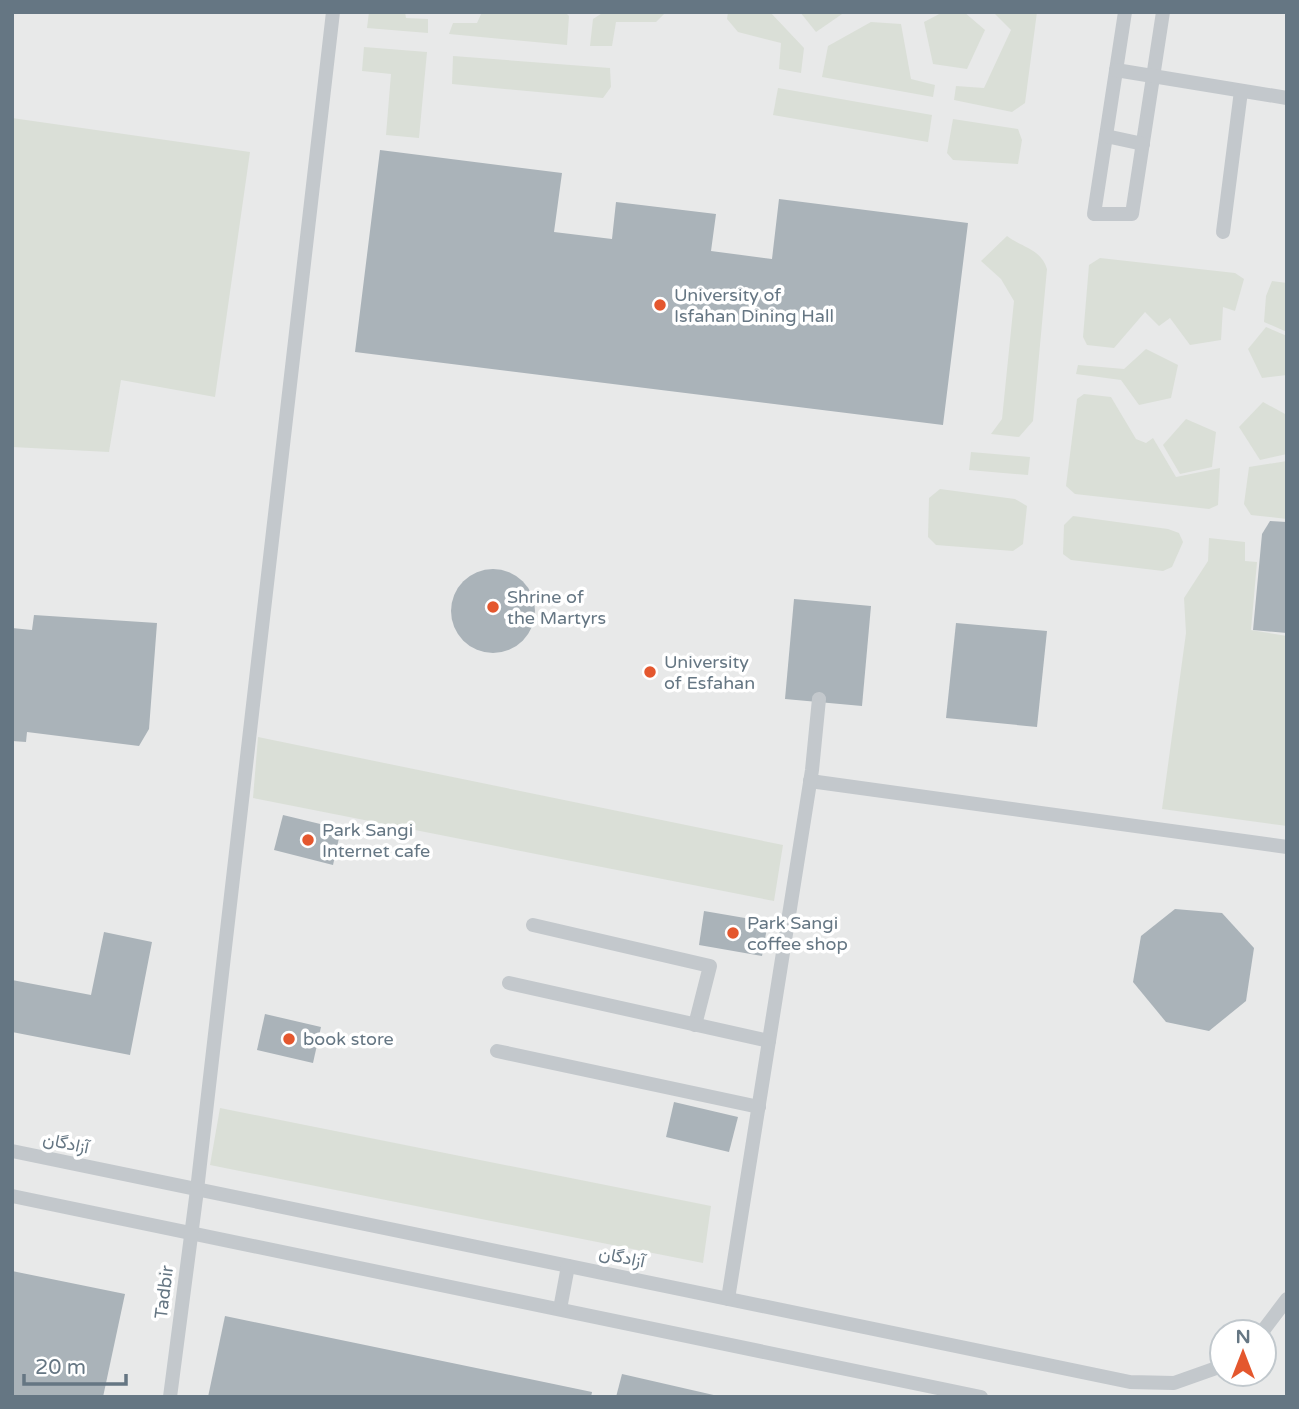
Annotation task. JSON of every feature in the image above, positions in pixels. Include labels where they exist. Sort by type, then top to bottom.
[{"type":"lane","name":"Tadbir","points":[[170,1397],[197,1191],[332,12]]},
{"type":"lane","points":[[1125,12],[1094,214],[1132,214],[1163,12]]},
{"type":"lane","points":[[1116,70],[1287,98]]},
{"type":"lane","points":[[1223,232],[1241,92]]},
{"type":"lane","points":[[1106,136],[1143,144]]},
{"type":"lane","points":[[728,1299],[810,781],[819,699]]},
{"type":"lane","points":[[810,781],[1287,847]]},
{"type":"lane","points":[[533,925],[710,967],[695,1025]]},
{"type":"lane","points":[[509,983],[769,1041]]},
{"type":"lane","points":[[497,1051],[759,1107]]},
{"type":"lane","name":"آزادگان","points":[[12,1152],[1130,1382],[1174,1383],[1208,1371]]},
{"type":"lane","points":[[12,1196],[981,1397]]},
{"type":"lane","points":[[560,1310],[568,1266]]},
{"type":"lane","points":[[1273,1318],[1287,1299]]},
{"type":"shaded area","name":"University of Esfahan","points":[[12,12],[1287,12],[1287,1397],[12,1397]]},
{"type":"shaded area","points":[[369,12],[405,12],[406,18],[428,19],[428,33],[367,28]]},
{"type":"shaded area","points":[[482,12],[565,12],[569,16],[567,45],[449,34],[453,23],[477,23]]},
{"type":"shaded area","points":[[604,12],[666,12],[656,22],[616,22],[612,46],[590,46],[593,19]]},
{"type":"shaded area","points":[[728,12],[770,12],[804,48],[801,73],[779,69],[781,43],[738,32],[727,19]]},
{"type":"shaded area","points":[[800,12],[845,12],[816,32]]},
{"type":"shaded area","points":[[943,12],[964,12],[985,30],[967,69],[933,64],[924,22]]},
{"type":"shaded area","points":[[993,12],[1037,12],[1025,103],[1012,112],[954,100],[956,86],[984,88],[1011,30]]},
{"type":"shaded area","points":[[871,22],[901,24],[911,79],[935,85],[933,97],[822,77],[828,46]]},
{"type":"shaded area","points":[[364,47],[427,52],[419,138],[386,135],[391,74],[362,71]]},
{"type":"shaded area","points":[[453,56],[610,68],[611,87],[603,98],[452,84]]},
{"type":"shaded area","points":[[778,88],[932,115],[928,142],[773,115]]},
{"type":"shaded area","points":[[12,118],[250,152],[215,397],[121,380],[109,452],[12,447]]},
{"type":"shaded area","points":[[953,119],[1018,129],[1022,140],[1018,164],[953,160],[947,153]]},
{"type":"shaded area","points":[[1007,236],[1036,253],[1047,269],[1033,421],[1019,437],[991,434],[1002,419],[1014,301],[1001,279],[981,261]]},
{"type":"shaded area","points":[[1100,258],[1235,273],[1244,279],[1235,311],[1223,307],[1221,340],[1190,345],[1170,318],[1159,326],[1145,312],[1114,348],[1087,345],[1083,337],[1089,265]]},
{"type":"shaded area","points":[[1272,281],[1287,283],[1287,332],[1264,322],[1266,296]]},
{"type":"shaded area","points":[[1266,327],[1287,336],[1287,375],[1262,378],[1248,349]]},
{"type":"shaded area","points":[[1146,349],[1178,365],[1171,398],[1139,405],[1121,380],[1076,374],[1078,365],[1124,369]]},
{"type":"shaded area","points":[[1084,394],[1111,397],[1136,439],[1146,443],[1153,438],[1176,477],[1220,468],[1218,505],[1209,509],[1075,494],[1066,486],[1077,399]]},
{"type":"shaded area","points":[[1263,402],[1287,415],[1287,454],[1260,460],[1239,427]]},
{"type":"shaded area","points":[[1186,419],[1216,432],[1212,467],[1180,474],[1163,445]]},
{"type":"shaded area","points":[[971,452],[1030,457],[1028,475],[969,470]]},
{"type":"shaded area","points":[[1287,461],[1287,519],[1251,515],[1244,504],[1249,467]]},
{"type":"shaded area","points":[[940,489],[1015,499],[1027,506],[1023,544],[1013,551],[936,545],[928,537],[929,498]]},
{"type":"shaded area","points":[[1073,516],[1168,529],[1179,533],[1183,542],[1172,567],[1163,571],[1071,560],[1063,554],[1064,525]]},
{"type":"shaded area","points":[[1209,538],[1245,542],[1245,561],[1257,562],[1251,630],[1287,636],[1287,826],[1162,809],[1186,633],[1184,598],[1208,561]]},
{"type":"shaded area","points":[[258,737],[783,845],[774,901],[253,798]]},
{"type":"shaded area","points":[[220,1108],[711,1206],[703,1263],[210,1165]]},
{"type":"building","name":"University of Isfahan Dining Hall","points":[[380,150],[562,173],[554,232],[612,239],[616,202],[716,214],[711,251],[772,259],[779,199],[968,223],[943,425],[355,352]]},
{"type":"building","points":[[1270,521],[1287,522],[1287,633],[1253,630],[1262,534]]},
{"type":"building","name":"Shrine of the Martyrs","points":[[493,569],[509,572],[523,581],[532,595],[535,611],[532,627],[523,641],[509,650],[493,653],[477,650],[463,641],[454,627],[451,611],[454,595],[463,581],[477,572]]},
{"type":"building","points":[[794,599],[871,606],[862,706],[785,699]]},
{"type":"building","points":[[34,615],[157,623],[149,729],[139,746],[27,732],[26,742],[12,741],[12,628],[32,630]]},
{"type":"building","points":[[956,623],[1047,631],[1037,727],[946,718]]},
{"type":"building","name":"Park Sangi Internet cafe","points":[[283,815],[341,829],[333,865],[274,850]]},
{"type":"building","points":[[1175,909],[1222,913],[1254,948],[1246,1001],[1209,1031],[1166,1022],[1133,982],[1141,936]]},
{"type":"building","name":"Park Sangi coffee shop","points":[[704,911],[768,922],[762,956],[699,945]]},
{"type":"building","points":[[104,932],[152,942],[130,1055],[12,1032],[12,980],[91,995]]},
{"type":"building","name":"book store","points":[[265,1014],[321,1027],[313,1063],[257,1050]]},
{"type":"building","points":[[674,1102],[738,1117],[729,1152],[666,1137]]},
{"type":"building","points":[[12,1271],[125,1294],[103,1397],[12,1397]]},
{"type":"building","points":[[225,1316],[592,1392],[591,1397],[208,1397]]},
{"type":"building","points":[[622,1374],[718,1396],[718,1397],[616,1397]]},
{"type":"place","name":"University of Isfahan Dining Hall","points":[[660,305]]},
{"type":"place","name":"Shrine of the Martyrs","points":[[493,607]]},
{"type":"place","name":"University of Esfahan","points":[[650,672]]},
{"type":"place","name":"Park Sangi Internet cafe","points":[[308,840]]},
{"type":"place","name":"Park Sangi coffee shop","points":[[733,933]]},
{"type":"place","name":"book store","points":[[289,1039]]}]
